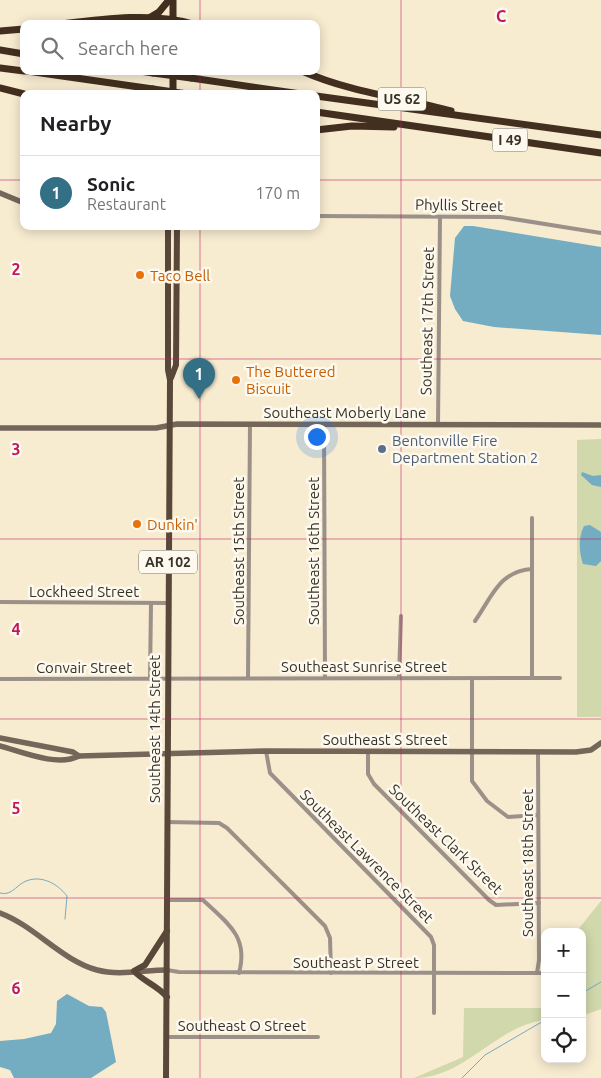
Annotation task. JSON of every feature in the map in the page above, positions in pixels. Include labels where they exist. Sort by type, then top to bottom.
[{"type":"highway","points":[[149,18],[159,12],[169,0]]},
{"type":"highway","points":[[173,0],[173,20]]},
{"type":"highway","points":[[97,20],[149,18],[161,20]]},
{"type":"highway","points":[[0,31],[20,29]]},
{"type":"highway","points":[[0,50],[20,53]]},
{"type":"highway","points":[[0,68],[20,70]]},
{"type":"highway","points":[[53,75],[160,90]]},
{"type":"highway","points":[[168,75],[274,90]]},
{"type":"highway","points":[[172,90],[173,75]]},
{"type":"highway","name":"US 62","points":[[314,75],[354,88],[482,119]]},
{"type":"highway","points":[[0,88],[20,93]]},
{"type":"highway","name":"I 49","points":[[320,97],[601,135]]},
{"type":"highway","name":"I 49","points":[[320,113],[601,153]]},
{"type":"highway","name":"US 62","points":[[320,130],[352,126],[420,128]]},
{"type":"main road","name":"Southeast 14th Street","points":[[166,1078],[170,380],[168,370],[168,230]]},
{"type":"main road","name":"Southeast 14th Street","points":[[170,380],[176,365],[177,230]]},
{"type":"main road","points":[[166,997],[158,987],[142,980],[134,972],[145,965],[167,931]]},
{"type":"street","points":[[0,194],[20,202]]},
{"type":"street","name":"Phyllis Street","points":[[320,216],[500,217],[601,234]]},
{"type":"street","name":"Southeast 17th Street","points":[[438,425],[440,217]]},
{"type":"street","name":"Southeast Moberly Lane","points":[[0,428],[88,429],[250,424],[601,425]]},
{"type":"street","name":"Southeast 15th Street","points":[[248,678],[250,424]]},
{"type":"street","name":"Southeast 16th Street","points":[[324,425],[325,677]]},
{"type":"street","points":[[532,518],[532,678]]},
{"type":"street","points":[[475,622],[506,576],[520,569],[532,568]]},
{"type":"street","name":"Lockheed Street","points":[[0,602],[168,603]]},
{"type":"street","points":[[150,679],[151,603]]},
{"type":"street","points":[[399,676],[401,616]]},
{"type":"street","name":"Southeast Sunrise Street","points":[[168,679],[399,676],[560,678]]},
{"type":"street","points":[[472,678],[472,781],[487,802],[508,817],[538,815]]},
{"type":"street","name":"Convair Street","points":[[0,679],[168,679]]},
{"type":"street","points":[[0,738],[40,748],[73,752],[79,756]]},
{"type":"street","name":"Southeast S Street","points":[[79,756],[266,751],[583,751],[591,750],[601,743]]},
{"type":"street","points":[[0,746],[47,758],[66,759],[79,756]]},
{"type":"street","name":"Southeast Lawrence Street","points":[[266,751],[270,773],[431,937],[434,945],[434,1013]]},
{"type":"street","name":"Southeast Clark Street","points":[[368,752],[368,774],[374,784],[489,900],[496,905],[539,904]]},
{"type":"street","name":"Southeast 18th Street","points":[[537,973],[539,904],[538,752]]},
{"type":"street","points":[[167,822],[219,822],[227,828],[325,926],[330,938],[331,973]]},
{"type":"street","points":[[167,900],[203,900],[224,921],[241,941],[243,957],[239,972]]},
{"type":"street","points":[[0,913],[14,919],[88,967],[106,972],[167,970]]},
{"type":"street","name":"Southeast P Street","points":[[167,970],[331,973],[541,973]]},
{"type":"street","name":"Southeast O Street","points":[[166,1037],[318,1036]]},
{"type":"green space","points":[[601,439],[601,717],[577,717],[577,440]]},
{"type":"green space","points":[[601,901],[601,1009],[586,1015],[586,928],[579,928]]},
{"type":"green space","points":[[464,1008],[541,1008],[541,1021],[527,1024],[511,1032],[449,1070],[433,1076],[414,1078],[463,1057]]},
{"type":"water","points":[[464,226],[601,247],[601,335],[494,327],[463,321],[455,309],[450,296],[455,238]]},
{"type":"water","points":[[582,472],[593,476],[601,475],[601,487],[592,485],[581,475]]},
{"type":"water","points":[[590,525],[601,532],[601,561],[596,566],[583,564],[581,555],[580,540],[582,531],[584,526]]},
{"type":"water","points":[[67,994],[89,1006],[102,1007],[106,1012],[116,1062],[91,1078],[14,1078],[10,1070],[0,1067],[0,1041],[24,1039],[51,1033],[56,1024],[57,1001]]},
{"type":"waterway","points":[[0,893],[10,892],[30,880],[42,879],[48,881],[67,896],[65,919]]},
{"type":"waterway","points":[[586,991],[601,982]]},
{"type":"waterway","points":[[462,1078],[485,1055],[541,1022]]},
{"type":"place","name":"Taco Bell","points":[[140,275]]},
{"type":"place","name":"The Buttered Biscuit","points":[[236,380]]},
{"type":"place","name":"Sonic","points":[[199,399]]},
{"type":"place","name":"Bentonville Fire Department Station 2","points":[[382,449]]},
{"type":"place","name":"Dunkin'","points":[[137,524]]}]
